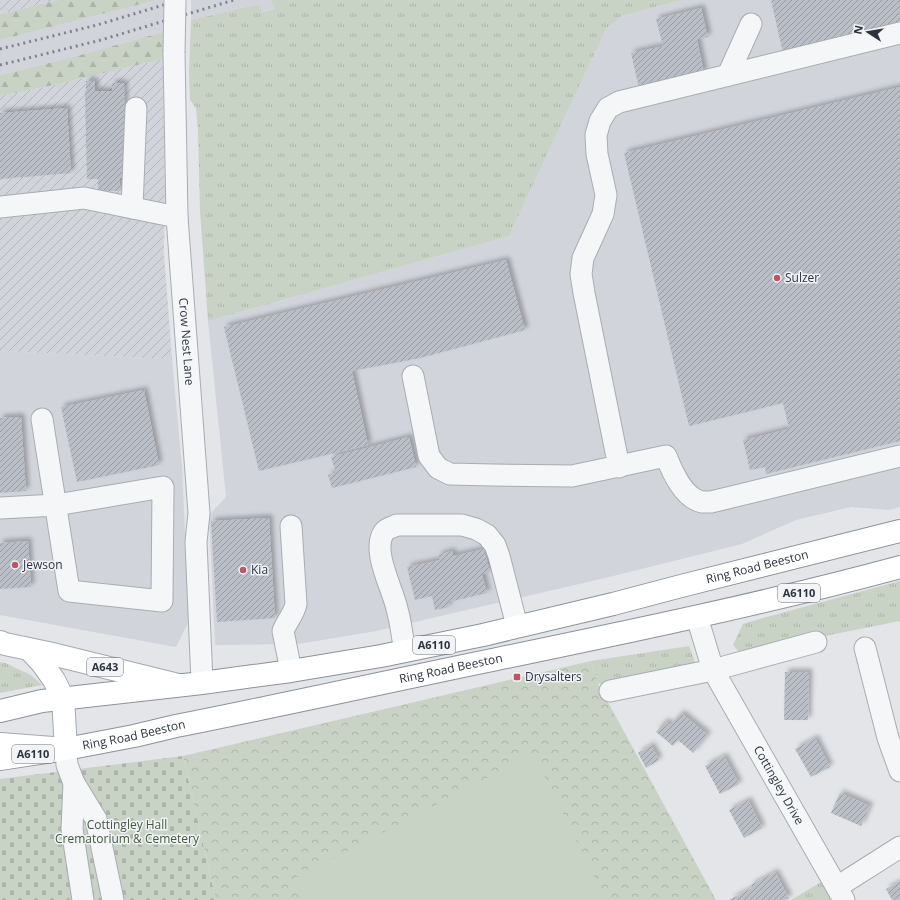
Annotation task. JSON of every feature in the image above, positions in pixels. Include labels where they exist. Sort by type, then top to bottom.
[{"type":"main road","name":"Ring Road Beeston","points":[[0,711],[42,701],[202,683],[291,671],[405,651],[613,604],[685,584],[900,531]]},
{"type":"main road","name":"Ring Road Beeston","points":[[0,758],[66,749],[134,736],[588,640],[696,617],[900,567]]},
{"type":"main road","name":"A643","points":[[2,644],[180,685]]},
{"type":"main road","points":[[0,744],[66,749],[63,698],[54,680],[42,662],[29,649]]},
{"type":"street","name":"Crow Nest Lane","points":[[175,0],[174,53],[177,217],[199,513],[196,542],[202,683]]},
{"type":"street","points":[[728,75],[751,24]]},
{"type":"street","points":[[619,466],[581,274],[582,258],[604,214],[606,195],[597,154],[596,135],[600,120],[608,108],[619,102],[900,33]]},
{"type":"street","points":[[132,208],[136,108]]},
{"type":"street","points":[[0,207],[84,198],[177,217]]},
{"type":"street","points":[[413,376],[429,456],[438,468],[450,474],[572,476],[666,456],[680,484],[687,492],[701,502],[711,502],[900,456]]},
{"type":"street","points":[[0,508],[56,505],[163,487],[162,601],[70,591],[56,505],[42,419]]},
{"type":"street","points":[[405,651],[397,608],[382,564],[380,552],[384,532],[397,525],[462,525],[476,529],[487,535],[495,545],[499,556],[517,626]]},
{"type":"street","points":[[291,526],[296,604],[293,615],[283,631],[291,671]]},
{"type":"street","name":"Cottingley Drive","points":[[696,617],[713,670],[841,894]]},
{"type":"street","points":[[610,691],[713,670],[816,642]]},
{"type":"street","points":[[864,648],[888,738],[900,771]]},
{"type":"street","points":[[66,749],[68,764],[74,783],[96,819],[113,900]]},
{"type":"street","points":[[74,783],[72,829],[83,900]]},
{"type":"street","points":[[841,894],[900,847]]},
{"type":"shaded area","points":[[0,0],[59,0],[0,14]]},
{"type":"shaded area","points":[[157,0],[163,0],[163,32],[77,56],[0,75],[0,40]]},
{"type":"shaded area","points":[[191,0],[271,0],[275,9],[261,12],[259,4],[191,20]]},
{"type":"shaded area","points":[[681,0],[900,0],[900,507],[889,510],[851,507],[796,520],[742,544],[605,578],[376,631],[298,644],[215,645],[209,515],[226,497],[208,321],[509,236],[606,29],[622,16]]},
{"type":"shaded area","points":[[163,59],[165,193],[164,253],[172,359],[0,351],[0,96]]},
{"type":"shaded area","points":[[0,351],[172,359],[182,467],[189,621],[176,647],[0,615]]},
{"type":"green space","points":[[59,0],[157,0],[0,40],[0,14]]},
{"type":"green space","points":[[271,0],[681,0],[622,16],[606,29],[509,236],[208,321],[200,211],[198,130],[196,108],[190,100],[189,71],[191,20],[259,4],[262,12],[275,9]]},
{"type":"green space","points":[[163,32],[163,59],[0,96],[0,75],[77,56]]},
{"type":"green space","points":[[900,581],[900,621],[740,653],[733,645],[743,624]]},
{"type":"green space","points":[[689,646],[695,662],[681,673],[598,684],[591,661]]},
{"type":"green space","points":[[591,661],[598,684],[716,900],[216,900],[183,756]]},
{"type":"green space","points":[[0,662],[31,675],[42,685],[0,693]]},
{"type":"green space","points":[[533,754],[606,900],[302,900],[292,880]]},
{"type":"green space","name":"Cottingley Hall Crematorium & Cemetery","points":[[183,756],[216,900],[0,900],[0,779]]},
{"type":"green space","points":[[831,876],[844,900],[791,900]]},
{"type":"building","points":[[771,0],[900,0],[900,25],[783,53]]},
{"type":"building","points":[[701,8],[708,37],[697,39],[704,73],[639,88],[631,53],[663,46],[656,19]]},
{"type":"building","points":[[86,81],[95,81],[95,91],[112,91],[112,83],[124,83],[126,178],[120,178],[120,191],[98,191],[98,179],[87,179]]},
{"type":"building","name":"Sulzer","points":[[900,87],[900,441],[766,474],[765,467],[750,470],[743,440],[789,429],[783,403],[689,426],[624,153]]},
{"type":"building","points":[[67,108],[71,173],[0,179],[0,113]]},
{"type":"building","points":[[506,260],[525,330],[420,358],[352,371],[368,445],[259,471],[224,327]]},
{"type":"building","points":[[144,390],[159,465],[77,482],[61,407]]},
{"type":"building","points":[[21,417],[26,491],[0,493],[0,418]]},
{"type":"building","points":[[409,437],[416,467],[332,488],[328,475],[336,473],[331,457]]},
{"type":"building","name":"Kia","points":[[269,518],[275,618],[217,622],[211,521]]},
{"type":"building","name":"Jewson","points":[[28,541],[31,587],[0,589],[0,543]]},
{"type":"building","points":[[484,549],[490,572],[482,574],[487,593],[448,602],[449,607],[435,610],[432,596],[415,600],[407,567],[440,560],[438,555],[452,551],[453,556]]},
{"type":"building","points":[[785,672],[809,672],[808,720],[784,720]]},
{"type":"building","points":[[681,713],[708,735],[693,753],[678,740],[673,746],[656,732],[665,721],[670,725]]},
{"type":"building","points":[[815,738],[830,767],[811,777],[795,749]]},
{"type":"building","points":[[651,745],[659,760],[646,768],[638,753]]},
{"type":"building","points":[[724,756],[739,784],[720,794],[705,766]]},
{"type":"building","points":[[840,793],[870,806],[861,826],[831,813]]},
{"type":"building","points":[[748,800],[762,828],[744,838],[729,810]]},
{"type":"building","points":[[775,872],[789,898],[785,900],[729,900],[752,888],[751,885]]},
{"type":"building","points":[[900,882],[900,900],[892,900],[886,889]]},
{"type":"railway","points":[[0,49],[97,25],[180,0]]},
{"type":"railway","points":[[0,65],[101,40],[234,0]]},
{"type":"place","name":"Sulzer","points":[[777,278]]},
{"type":"place","name":"Jewson","points":[[15,565]]},
{"type":"place","name":"Kia","points":[[243,570]]},
{"type":"place","name":"Drysalters","points":[[517,677]]}]
